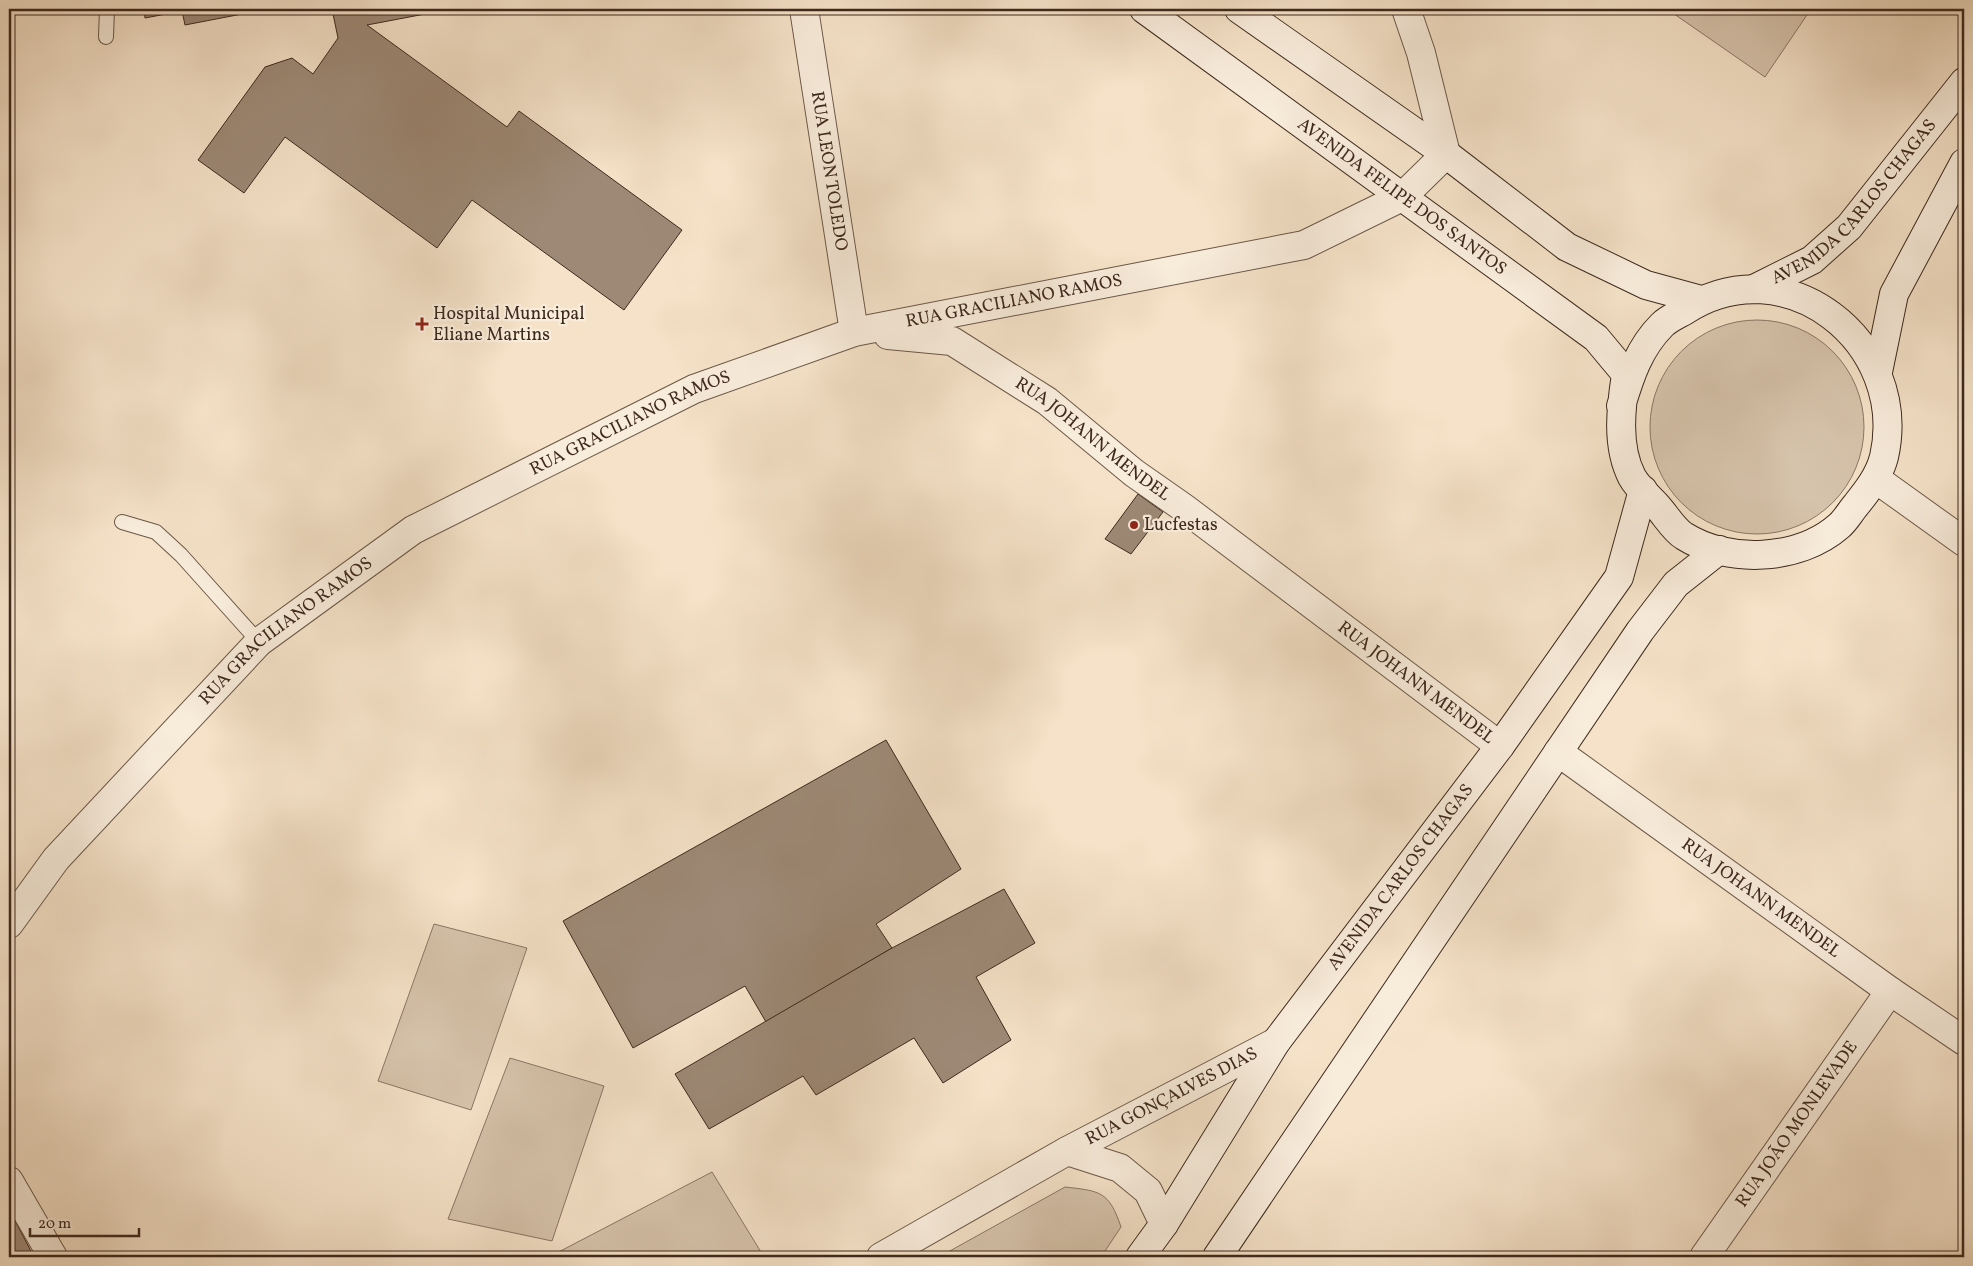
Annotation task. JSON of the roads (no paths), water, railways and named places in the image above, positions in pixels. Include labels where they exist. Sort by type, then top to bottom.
[{"type":"street","name":"RUA LEON TOLEDO","points":[[804,9],[854,332]]},
{"type":"street","name":"AVENIDA FELIPE DOS SANTOS","points":[[1144,9],[1596,338],[1626,374],[1622,406]]},
{"type":"street","points":[[1239,9],[1446,154],[1567,248],[1646,285],[1701,300]]},
{"type":"street","points":[[1406,9],[1421,53],[1446,154]]},
{"type":"street","name":"AVENIDA CARLOS CHAGAS","points":[[1754,289],[1812,260],[1849,227],[1964,82]]},
{"type":"street","name":"RUA GRACILIANO RAMOS","points":[[9,924],[56,859],[260,642],[414,530],[694,389],[854,332],[1304,246],[1402,197],[1446,154]]},
{"type":"street","points":[[1878,372],[1894,294],[1964,163]]},
{"type":"street","points":[[1754,289],[1793,295],[1828,312],[1857,338],[1878,372],[1888,414],[1884,456],[1876,479],[1839,526],[1804,547],[1764,556],[1719,550],[1683,536],[1632,477],[1622,442],[1622,406],[1635,362],[1662,325],[1701,300],[1727,292],[1754,289]]},
{"type":"street","name":"RUA JOHANN MENDEL","points":[[854,332],[952,341],[1047,401],[1134,473],[1184,508],[1500,746]]},
{"type":"street","points":[[1876,479],[1964,542]]},
{"type":"street","name":"AVENIDA CARLOS CHAGAS","points":[[1140,1257],[1164,1224],[1276,1042],[1500,746],[1619,577],[1643,490]]},
{"type":"street","points":[[1217,1257],[1640,631],[1676,584],[1719,550]]},
{"type":"street","name":"RUA JOHANN MENDEL","points":[[1558,752],[1890,991],[1964,1041]]},
{"type":"street","name":"RUA JOÃO MONLEVADE","points":[[1704,1257],[1890,991]]},
{"type":"street","name":"RUA GONÇALVES DIAS","points":[[881,1257],[1068,1151],[1276,1042]]},
{"type":"street","name":"RUA GONÇALVES DIAS","points":[[1068,1151],[1120,1168],[1148,1191],[1164,1224]]},
{"type":"street","points":[[9,1181],[53,1257]]},
{"type":"lane","points":[[106,37],[107,9]]},
{"type":"lane","points":[[122,522],[156,532],[182,555],[260,642]]},
{"type":"place","name":"Hospital Municipal Eliane Martins","points":[[422,324]]},
{"type":"place","name":"Lucfestas","points":[[1134,525]]}]
